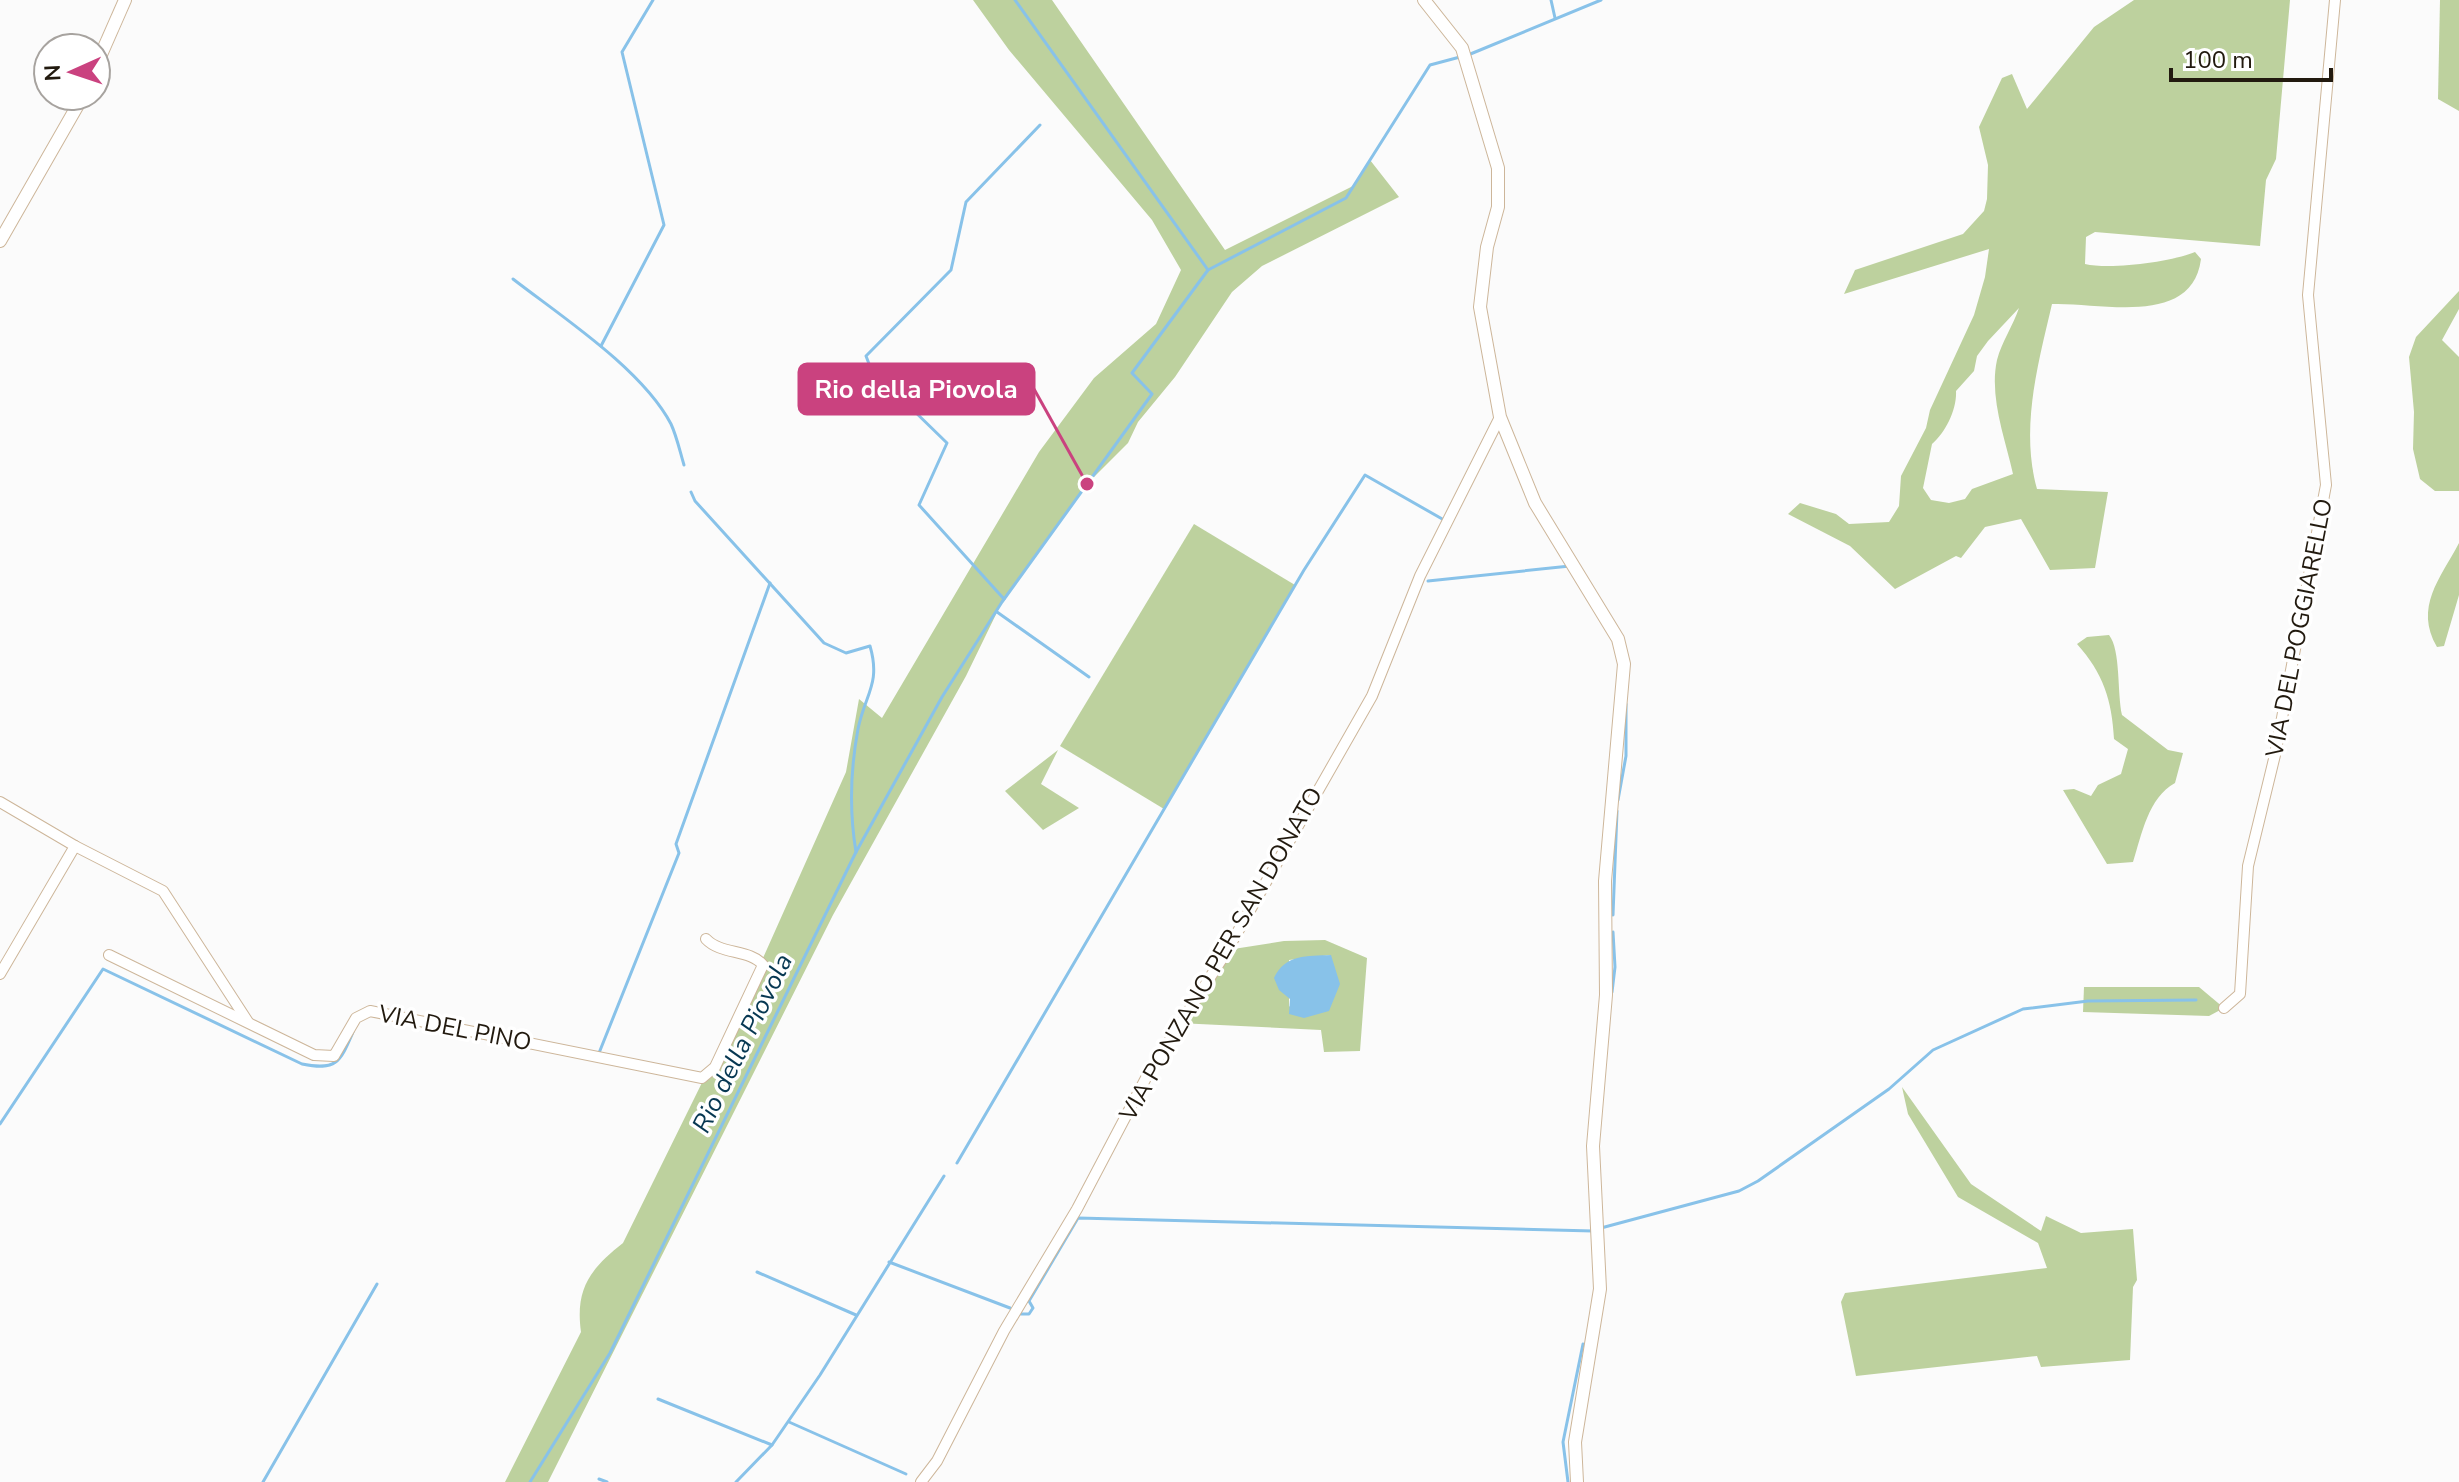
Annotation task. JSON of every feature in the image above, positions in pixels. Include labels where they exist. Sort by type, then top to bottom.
[{"type":"street","points":[[111,32],[125,0]]},
{"type":"street","points":[[1424,0],[1464,56],[1498,168],[1498,207],[1487,247],[1480,307],[1500,417],[1535,503],[1618,639],[1624,664],[1605,881],[1606,995],[1593,1146],[1600,1289],[1575,1442],[1577,1482]]},
{"type":"street","name":"VIA DEL POGGIARELLO","points":[[2224,1008],[2240,994],[2248,866],[2275,755],[2326,485],[2308,295],[2335,0]]},
{"type":"street","points":[[0,241],[74,112]]},
{"type":"street","name":"VIA PONZANO PER SAN DONATO","points":[[921,1482],[937,1461],[1004,1331],[1077,1209],[1147,1076],[1225,954],[1372,696],[1420,576],[1500,417]]},
{"type":"street","points":[[0,802],[75,846],[163,891],[250,1024]]},
{"type":"street","points":[[0,974],[75,846]]},
{"type":"street","name":"VIA DEL PINO","points":[[109,955],[323,1057],[334,1056],[356,1018],[370,1011],[702,1078],[715,1067],[763,965],[752,957],[714,947],[706,939]]},
{"type":"green space","points":[[973,0],[1052,0],[1225,250],[1353,186],[1370,160],[1399,197],[1262,266],[1232,292],[1175,377],[1138,422],[1128,443],[1087,484],[1002,602],[966,676],[833,915],[548,1482],[505,1482],[581,1332],[580,1304],[587,1281],[623,1243],[759,967],[846,772],[859,699],[882,718],[1039,452],[1094,378],[1156,324],[1181,270],[1152,220],[1009,50]]},
{"type":"green space","points":[[2134,0],[2290,0],[2276,159],[2266,180],[2260,246],[2095,232],[2086,237],[2085,264],[2140,264],[2195,252],[2201,259],[2194,281],[2181,295],[2163,303],[2141,307],[2052,304],[2033,396],[2032,466],[2037,489],[2108,492],[2095,568],[2050,570],[2021,519],[1985,527],[1961,558],[1956,556],[1895,589],[1850,546],[1788,514],[1800,503],[1836,514],[1849,524],[1889,522],[1899,506],[1901,476],[1926,428],[1930,410],[1974,315],[1989,249],[1844,294],[1855,270],[1963,234],[1984,211],[1987,199],[1988,165],[1979,127],[2002,78],[2012,74],[2027,109],[2094,27]],"holes":[[[2019,308],[1999,353],[1995,374],[1999,417],[2013,474],[1972,489],[1965,499],[1949,503],[1931,500],[1923,488],[1932,444],[1950,420],[1956,391],[1974,371],[1977,356],[1988,341]]]},
{"type":"green space","points":[[2440,0],[2459,0],[2459,111],[2438,99]]},
{"type":"green space","points":[[2459,291],[2459,309],[2442,340],[2459,357],[2459,491],[2435,491],[2420,479],[2413,449],[2414,412],[2409,357],[2416,337]]},
{"type":"green space","points":[[1194,524],[1295,585],[1164,809],[1060,746]]},
{"type":"green space","points":[[2459,543],[2459,595],[2444,646],[2437,647],[2428,619],[2429,606],[2438,581]]},
{"type":"green space","points":[[2109,635],[2117,661],[2122,715],[2168,750],[2183,753],[2175,783],[2152,807],[2133,862],[2107,864],[2063,790],[2074,789],[2091,796],[2098,785],[2121,774],[2128,749],[2114,739],[2111,712],[2100,677],[2077,644],[2087,637]]},
{"type":"green space","points":[[1058,750],[1041,784],[1079,808],[1043,830],[1005,791]]},
{"type":"green space","points":[[1325,940],[1367,958],[1360,1051],[1324,1052],[1321,1030],[1178,1023],[1227,950],[1284,941]],"holes":[[[1331,955],[1289,1007],[1289,960]]]},
{"type":"green space","points":[[2084,987],[2199,987],[2224,1008],[2209,1016],[2083,1012]]},
{"type":"green space","points":[[1902,1087],[1971,1184],[2041,1231],[2046,1216],[2081,1233],[2133,1229],[2137,1280],[2133,1287],[2130,1360],[2041,1367],[2037,1356],[1856,1376],[1841,1302],[1845,1293],[2047,1268],[2038,1243],[1958,1197],[1908,1114]]},
{"type":"water","points":[[1331,955],[1340,984],[1329,1011],[1304,1018],[1289,1014],[1290,999],[1279,990],[1274,978],[1279,970],[1291,960]]},
{"type":"waterway","points":[[601,346],[664,225],[622,52],[653,0]]},
{"type":"waterway","name":"Rio della Piovola","points":[[1015,0],[1208,270]]},
{"type":"waterway","points":[[1551,0],[1555,18]]},
{"type":"waterway","points":[[1468,55],[1601,0]]},
{"type":"waterway","name":"Rio della Piovola","points":[[530,1482],[610,1353],[856,852],[942,697],[1002,602],[1152,394],[1132,373],[1208,270],[1346,198],[1430,65],[1460,57]]},
{"type":"waterway","points":[[1004,599],[919,505],[947,443],[871,369],[866,356],[951,270],[966,202],[1040,125]]},
{"type":"waterway","points":[[513,279],[600,345],[641,383],[671,424],[684,465]]},
{"type":"waterway","points":[[957,1163],[1304,570],[1365,475],[1444,520]]},
{"type":"waterway","points":[[691,492],[695,501],[824,643],[846,653],[870,646],[873,680],[861,717],[853,760],[851,806],[856,852]]},
{"type":"waterway","points":[[1428,581],[1570,566]]},
{"type":"waterway","points":[[599,1053],[679,853],[676,844],[770,583]]},
{"type":"waterway","points":[[997,612],[1089,677]]},
{"type":"waterway","points":[[1618,800],[1626,756],[1626,704]]},
{"type":"waterway","points":[[1613,915],[1617,811]]},
{"type":"waterway","points":[[1612,992],[1615,967],[1613,932]]},
{"type":"waterway","points":[[0,1124],[103,969],[302,1064],[323,1066],[336,1062],[353,1032]]},
{"type":"waterway","points":[[1601,1228],[1739,1191],[1758,1181],[1889,1089],[1933,1050],[2023,1009],[2088,1001],[2196,1000]]},
{"type":"waterway","points":[[736,1482],[772,1445],[820,1375],[944,1176]]},
{"type":"waterway","points":[[1021,1314],[1029,1314],[1033,1308],[1029,1301],[1078,1218],[1593,1231]]},
{"type":"waterway","points":[[889,1262],[1010,1308]]},
{"type":"waterway","points":[[757,1272],[856,1315]]},
{"type":"waterway","points":[[263,1482],[377,1284]]},
{"type":"waterway","points":[[1568,1482],[1563,1442],[1583,1344]]},
{"type":"waterway","points":[[658,1399],[772,1445]]},
{"type":"waterway","points":[[789,1422],[906,1474]]},
{"type":"waterway","points":[[599,1479],[607,1482]]},
{"type":"place","name":"Rio della Piovola","points":[[1087,484]]}]
